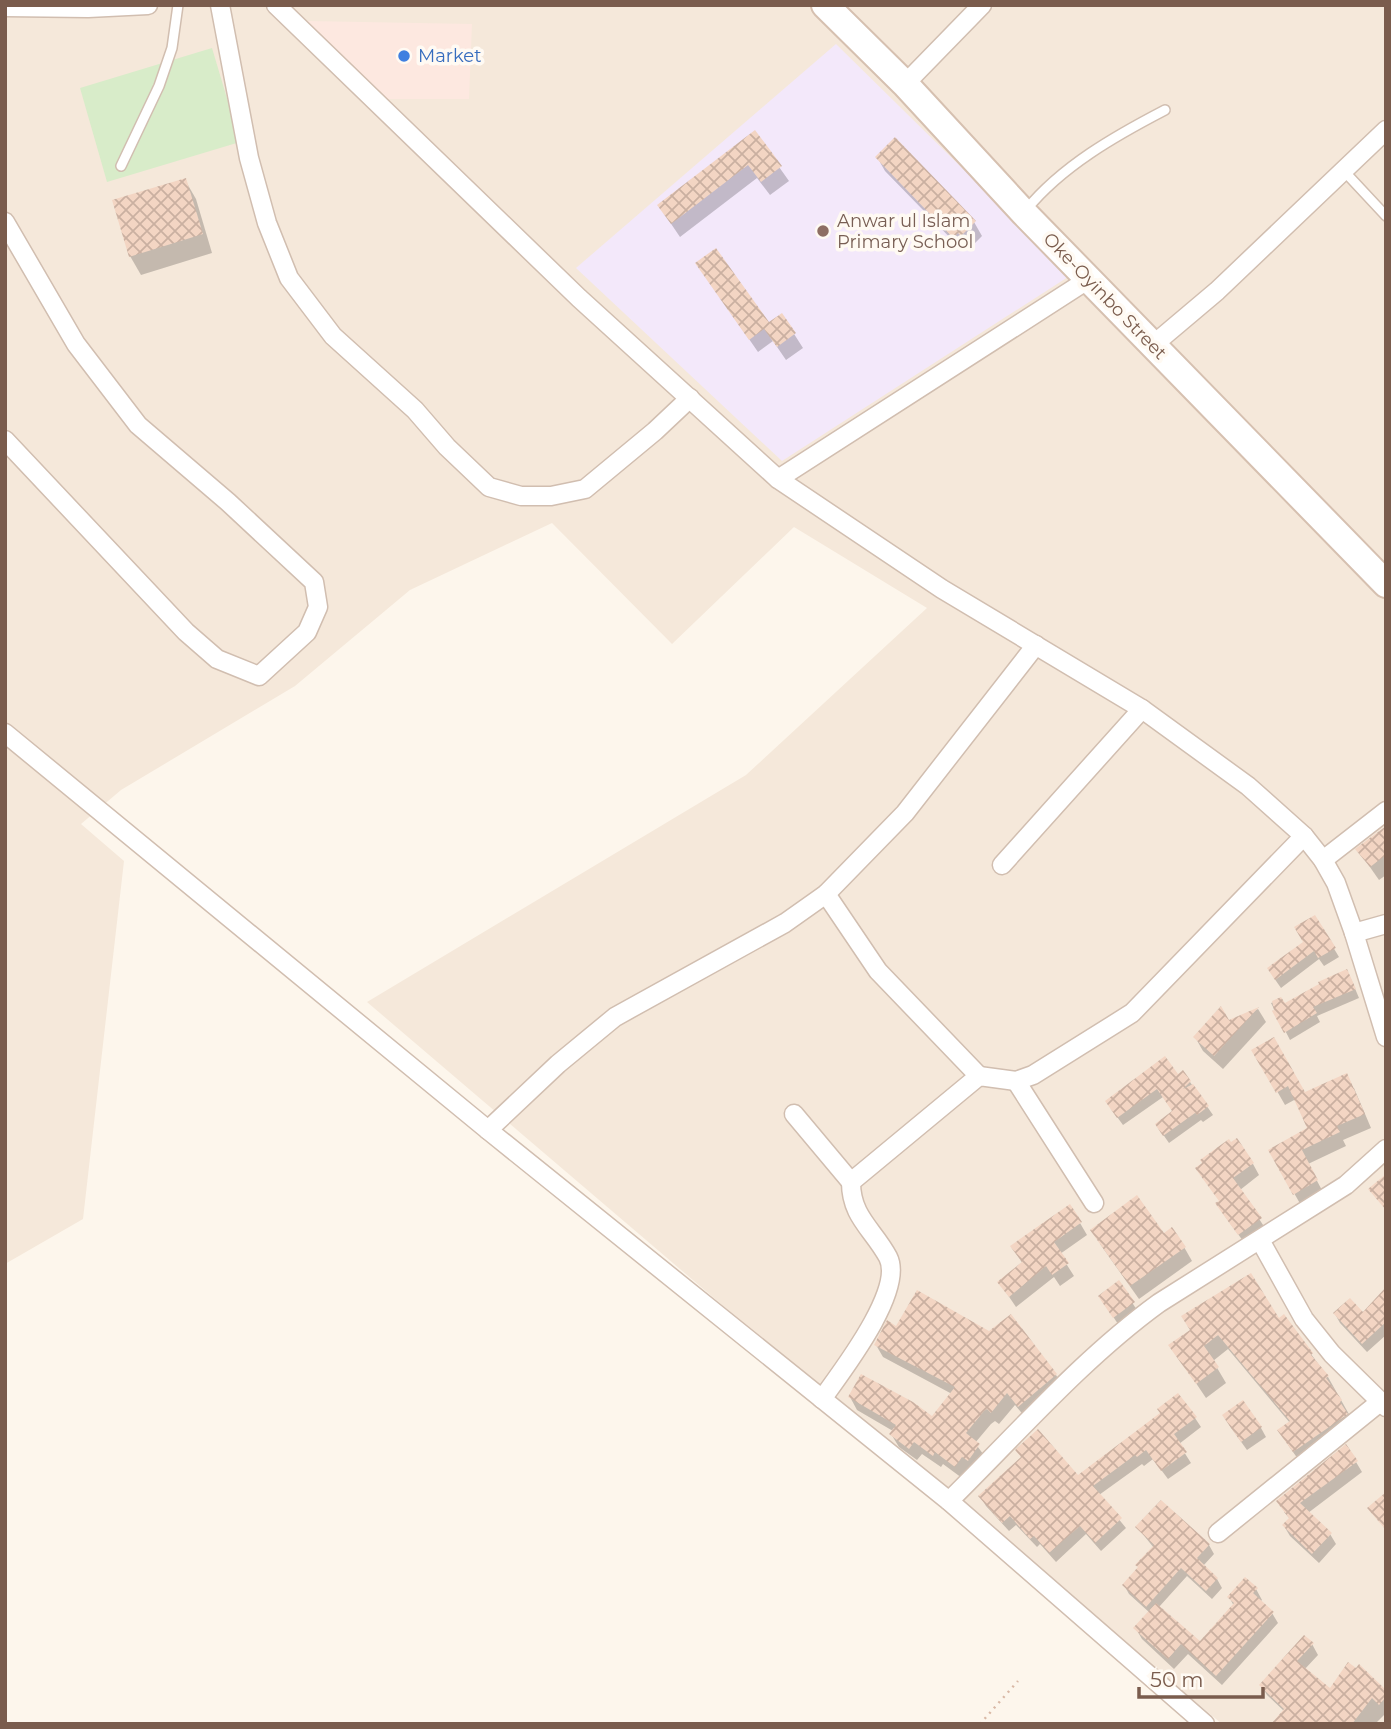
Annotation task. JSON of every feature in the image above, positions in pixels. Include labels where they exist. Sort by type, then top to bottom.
[{"type":"main road","name":"Oke-Oyinbo Street","points":[[825,5],[905,84],[1024,213],[1386,584]]},
{"type":"street","points":[[5,7],[148,5]]},
{"type":"street","points":[[220,5],[249,158],[267,223],[289,278],[332,336],[415,410],[447,447],[489,487],[521,496],[551,496],[585,489],[690,398]]},
{"type":"street","points":[[276,5],[579,298],[778,480],[930,582],[1142,709],[1248,786],[1304,836],[1323,860],[1335,883],[1354,933],[1386,1037]]},
{"type":"street","points":[[905,84],[982,5]]},
{"type":"street","points":[[1153,345],[1217,291],[1386,130]]},
{"type":"street","points":[[5,222],[76,344],[138,425],[228,502],[314,582],[318,607],[307,632],[259,676],[217,659],[177,623],[5,440]]},
{"type":"street","points":[[778,480],[1089,279]]},
{"type":"street","points":[[488,1130],[615,1017],[785,923],[826,894],[905,813],[1036,645]]},
{"type":"street","points":[[1002,865],[1142,709]]},
{"type":"street","points":[[5,733],[488,1130],[950,1501],[1205,1724]]},
{"type":"street","points":[[1323,860],[1386,811]]},
{"type":"street","points":[[826,894],[885,979],[979,1076],[1016,1081],[1033,1075],[1132,1013],[1304,836]]},
{"type":"street","points":[[1354,933],[1386,924]]},
{"type":"street","points":[[851,1182],[979,1076]]},
{"type":"street","points":[[1016,1081],[1094,1203]]},
{"type":"street","points":[[794,1114],[851,1182],[856,1212],[888,1259],[892,1272],[881,1306],[849,1362],[822,1399]]},
{"type":"street","points":[[950,1501],[1087,1364],[1135,1320],[1346,1185],[1386,1149]]},
{"type":"street","points":[[1219,1534],[1383,1405],[1332,1354],[1304,1319],[1260,1240]]},
{"type":"lane","points":[[121,166],[159,86],[172,48],[178,5]]},
{"type":"lane","points":[[1024,213],[1043,189],[1081,160],[1165,110]]},
{"type":"lane","points":[[1344,171],[1386,216]]},
{"type":"path","points":[[980,1724],[1018,1681]]},
{"type":"shaded area","points":[[5,5],[1386,5],[1386,1724],[1222,1724],[755,1333],[367,1002],[746,775],[927,608],[794,527],[672,644],[552,523],[410,590],[295,686],[121,790],[81,824],[124,861],[83,1219],[5,1264]]},
{"type":"shaded area","name":"Market","points":[[307,21],[472,24],[469,99],[384,99],[305,25]]},
{"type":"shaded area","name":"Anwar ul Islam Primary School","points":[[836,44],[1071,275],[782,461],[576,268]]},
{"type":"green space","points":[[212,48],[240,142],[107,182],[80,88]]},
{"type":"building","points":[[755,130],[782,166],[761,182],[748,165],[671,224],[657,205]]},
{"type":"building","points":[[895,137],[976,221],[961,236],[958,233],[953,238],[875,157]]},
{"type":"building","points":[[186,178],[203,234],[129,257],[112,200]]},
{"type":"building","points":[[716,248],[769,322],[782,313],[796,333],[777,347],[764,329],[749,340],[695,263]]},
{"type":"building","points":[[1386,826],[1386,855],[1370,867],[1355,849]]},
{"type":"building","points":[[1315,915],[1336,948],[1318,958],[1314,951],[1275,980],[1267,968],[1303,942],[1294,927]]},
{"type":"building","points":[[1347,969],[1356,989],[1313,1007],[1317,1013],[1284,1033],[1272,1011],[1272,1001],[1281,997],[1285,1003],[1319,984],[1318,982]]},
{"type":"building","points":[[1221,1006],[1229,1020],[1259,1007],[1214,1056],[1193,1037]]},
{"type":"building","points":[[1274,1037],[1305,1092],[1347,1073],[1365,1114],[1337,1126],[1340,1132],[1302,1150],[1318,1180],[1293,1195],[1268,1150],[1307,1128],[1288,1086],[1276,1093],[1251,1050]]},
{"type":"building","points":[[1165,1056],[1178,1074],[1183,1070],[1191,1081],[1183,1089],[1193,1084],[1209,1106],[1163,1136],[1155,1124],[1172,1111],[1157,1089],[1117,1118],[1105,1101]]},
{"type":"building","points":[[1237,1138],[1254,1163],[1233,1178],[1262,1218],[1238,1235],[1215,1203],[1219,1201],[1195,1168],[1202,1163],[1200,1160],[1229,1139],[1231,1142]]},
{"type":"building","points":[[1386,1174],[1386,1210],[1368,1189]]},
{"type":"building","points":[[1137,1195],[1164,1233],[1172,1227],[1186,1247],[1130,1286],[1090,1230]]},
{"type":"building","points":[[1070,1204],[1082,1222],[1054,1242],[1069,1263],[1052,1275],[1046,1266],[1009,1297],[997,1282],[1022,1262],[1010,1246]]},
{"type":"building","points":[[1251,1273],[1279,1318],[1284,1314],[1313,1353],[1311,1355],[1329,1376],[1326,1378],[1342,1400],[1340,1402],[1348,1414],[1293,1452],[1277,1430],[1290,1421],[1218,1335],[1204,1346],[1219,1367],[1196,1384],[1168,1345],[1190,1330],[1181,1316]]},
{"type":"building","points":[[1119,1280],[1135,1302],[1113,1318],[1098,1296]]},
{"type":"building","points":[[1386,1287],[1386,1322],[1362,1344],[1333,1313],[1350,1298],[1363,1312]]},
{"type":"building","points":[[917,1290],[989,1331],[1011,1314],[1057,1374],[1018,1407],[1007,1393],[991,1413],[987,1409],[984,1411],[966,1433],[980,1444],[968,1461],[962,1457],[955,1467],[935,1452],[933,1456],[914,1442],[909,1449],[889,1434],[896,1425],[848,1397],[861,1374],[913,1402],[932,1416],[955,1387],[874,1345],[887,1320],[896,1326]]},
{"type":"building","points":[[1178,1393],[1197,1417],[1174,1434],[1187,1452],[1161,1471],[1146,1450],[1093,1486],[1122,1518],[1095,1543],[1080,1526],[1049,1553],[1034,1536],[1030,1539],[1010,1516],[1002,1523],[978,1496],[1021,1457],[1015,1450],[1038,1429],[1078,1475],[1160,1413],[1157,1409]]},
{"type":"building","points":[[1243,1400],[1262,1427],[1241,1442],[1222,1415]]},
{"type":"building","points":[[1346,1444],[1358,1461],[1300,1503],[1332,1533],[1312,1554],[1282,1525],[1289,1518],[1276,1501]]},
{"type":"building","points":[[1386,1492],[1386,1530],[1367,1508]]},
{"type":"building","points":[[1161,1500],[1210,1544],[1197,1558],[1218,1578],[1206,1591],[1181,1568],[1146,1607],[1122,1585],[1138,1567],[1135,1565],[1154,1545],[1135,1527]]},
{"type":"building","points":[[1245,1577],[1258,1588],[1253,1593],[1274,1612],[1216,1676],[1181,1644],[1168,1659],[1133,1628],[1156,1603],[1200,1641],[1234,1603],[1227,1597]]},
{"type":"building","points":[[1304,1635],[1314,1643],[1297,1661],[1330,1688],[1348,1662],[1356,1668],[1359,1664],[1386,1690],[1386,1697],[1379,1705],[1372,1698],[1352,1724],[1271,1724],[1284,1709],[1259,1685]]},
{"type":"place","name":"Market","points":[[404,56]]},
{"type":"place","name":"Anwar ul Islam Primary School","points":[[823,231]]}]
